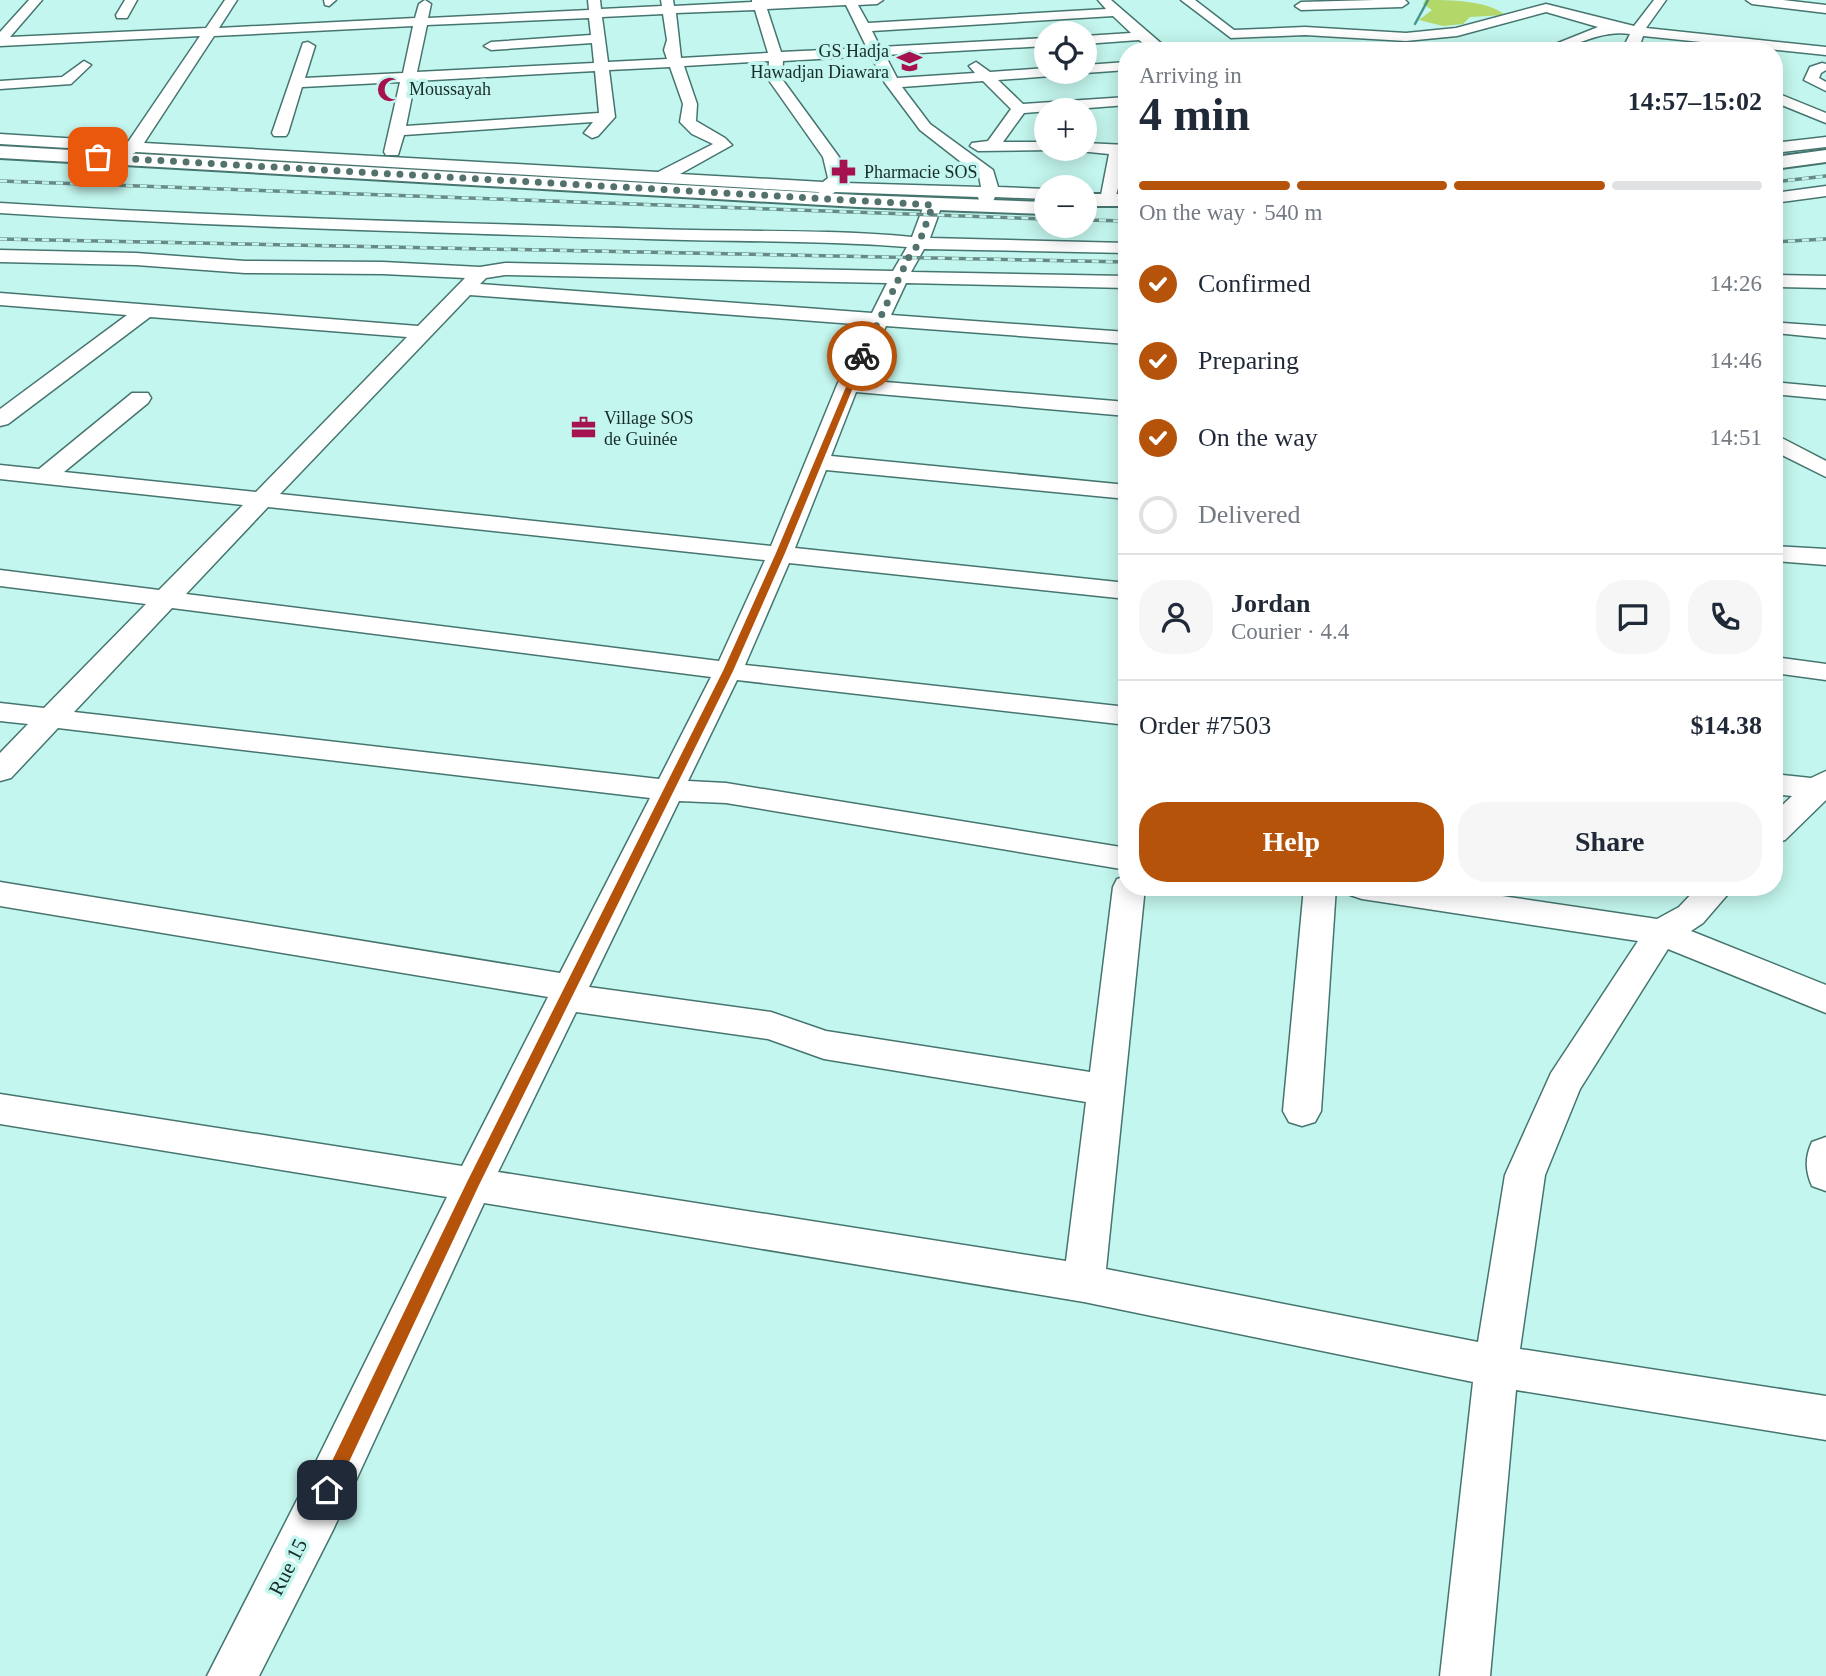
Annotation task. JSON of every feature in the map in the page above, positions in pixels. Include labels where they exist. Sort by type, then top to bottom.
[{"type":"main road","points":[[0,145],[130,148],[1034,199]]},
{"type":"main road","points":[[1783,154],[1826,148]]},
{"type":"main road","points":[[0,152],[933,205],[1034,208]]},
{"type":"main road","points":[[1783,162],[1826,156]]},
{"type":"main road","points":[[1097,198],[1118,197]]},
{"type":"main road","points":[[1097,208],[1118,208]]},
{"type":"street","points":[[0,41],[36,0]]},
{"type":"street","points":[[122,15],[131,0]]},
{"type":"street","points":[[0,139],[130,148],[231,0]]},
{"type":"street","points":[[390,164],[426,0]]},
{"type":"street","points":[[0,41],[421,22],[594,6],[877,0]]},
{"type":"street","points":[[1104,0],[1150,42]]},
{"type":"street","points":[[1187,0],[1227,34],[1305,38],[1406,37],[1457,32],[1546,8],[1611,27],[1737,42]]},
{"type":"street","points":[[1635,42],[1637,31],[1660,0]]},
{"type":"street","points":[[849,1],[892,83],[925,127],[987,174],[990,189],[987,196],[1034,194]]},
{"type":"street","points":[[759,3],[776,57],[775,79],[831,157],[837,180],[826,189]]},
{"type":"street","points":[[1305,38],[1297,3],[1402,4]]},
{"type":"street","points":[[660,180],[665,173],[724,145],[697,133],[688,122],[691,104],[671,50],[674,40],[667,4]]},
{"type":"street","points":[[1751,4],[1826,9]]},
{"type":"street","points":[[594,6],[607,117]]},
{"type":"street","points":[[865,27],[1115,12]]},
{"type":"street","points":[[1570,42],[1611,27]]},
{"type":"street","points":[[1097,39],[1142,36]]},
{"type":"street","points":[[491,46],[597,39]]},
{"type":"street","points":[[298,83],[408,77],[508,78],[675,62],[1034,43]]},
{"type":"street","points":[[281,133],[309,46]]},
{"type":"street","points":[[1783,47],[1826,51]]},
{"type":"street","points":[[958,48],[1019,109],[1118,102]]},
{"type":"street","points":[[0,85],[66,81],[85,65]]},
{"type":"street","points":[[1097,68],[1118,67]]},
{"type":"street","points":[[1822,67],[1815,71],[1811,80],[1826,86]]},
{"type":"street","points":[[892,83],[1034,73]]},
{"type":"street","points":[[1783,100],[1826,118]]},
{"type":"street","points":[[1783,105],[1826,100]]},
{"type":"street","points":[[993,145],[1019,109]]},
{"type":"street","points":[[396,131],[507,118],[607,117]]},
{"type":"street","points":[[588,136],[607,117]]},
{"type":"street","points":[[504,143],[507,118]]},
{"type":"street","points":[[1783,147],[1826,142]]},
{"type":"street","points":[[956,148],[993,145],[1034,147]]},
{"type":"street","points":[[1097,148],[1118,149]]},
{"type":"street","points":[[1783,197],[1826,191]]},
{"type":"street","name":"Rue 15","points":[[232,1676],[316,1513],[473,1184],[728,671],[781,553],[848,384],[909,257],[919,243],[933,205]]},
{"type":"street","points":[[0,208],[138,217],[722,237],[851,237],[919,243],[1118,248]]},
{"type":"street","points":[[0,256],[136,259],[245,267],[383,268],[473,281],[1118,337]]},
{"type":"street","points":[[0,771],[265,500],[421,332],[473,281],[505,268],[1118,282]]},
{"type":"street","points":[[1783,281],[1826,282]]},
{"type":"street","points":[[0,299],[421,332]]},
{"type":"street","points":[[0,419],[145,311]]},
{"type":"street","points":[[1783,329],[1826,332]]},
{"type":"street","points":[[848,384],[1118,408]]},
{"type":"street","points":[[1783,388],[1826,393]]},
{"type":"street","points":[[45,476],[139,398]]},
{"type":"street","points":[[1783,446],[1825,469]]},
{"type":"street","points":[[817,462],[1118,491]]},
{"type":"street","points":[[0,472],[781,553],[1118,591]]},
{"type":"street","points":[[1783,554],[1826,557]]},
{"type":"street","points":[[0,579],[169,598],[728,671],[1118,715]]},
{"type":"street","points":[[1783,666],[1826,672]]},
{"type":"street","points":[[0,712],[669,790],[726,793],[1118,857]]},
{"type":"street","points":[[1783,785],[1824,787]]},
{"type":"street","points":[[1783,824],[1824,787]]},
{"type":"street","points":[[0,894],[771,1026],[824,1045],[1106,1090]]},
{"type":"street","points":[[1084,1283],[1128,896]]},
{"type":"street","points":[[1302,1111],[1319,896]]},
{"type":"street","points":[[1488,896],[1544,900],[1661,932],[1826,1000]]},
{"type":"street","points":[[1465,1676],[1496,1366],[1525,1175],[1564,1084],[1661,932],[1691,915],[1709,896]]},
{"type":"street","points":[[0,1109],[1084,1283],[1496,1366],[1826,1418]]},
{"type":"street","points":[[1826,1153],[1826,1174]]},
{"type":"green space","points":[[1425,0],[1478,4],[1505,15],[1470,17],[1463,24],[1443,26],[1419,20],[1432,10],[1423,4]]},
{"type":"waterway","points":[[1415,24],[1428,0]]},
{"type":"railway","points":[[1783,181],[1826,176]]},
{"type":"railway","points":[[0,181],[1034,219]]},
{"type":"railway","points":[[1097,220],[1118,221]]},
{"type":"railway","points":[[0,239],[1118,262]]},
{"type":"railway","points":[[1783,241],[1826,239]]},
{"type":"way so far","points":[[98,157],[933,205],[919,243],[909,257],[862,356]]},
{"type":"place","name":"GS Hadja Hawadjan Diawara","points":[[909,61]]},
{"type":"place","name":"Moussayah","points":[[389,89]]},
{"type":"place","name":"Pharmacie SOS","points":[[844,172]]},
{"type":"place","name":"Village SOS de Guinée","points":[[584,428]]},
{"type":"route","points":[[327,1490],[473,1184],[728,671],[781,553],[848,384],[862,356]]}]
